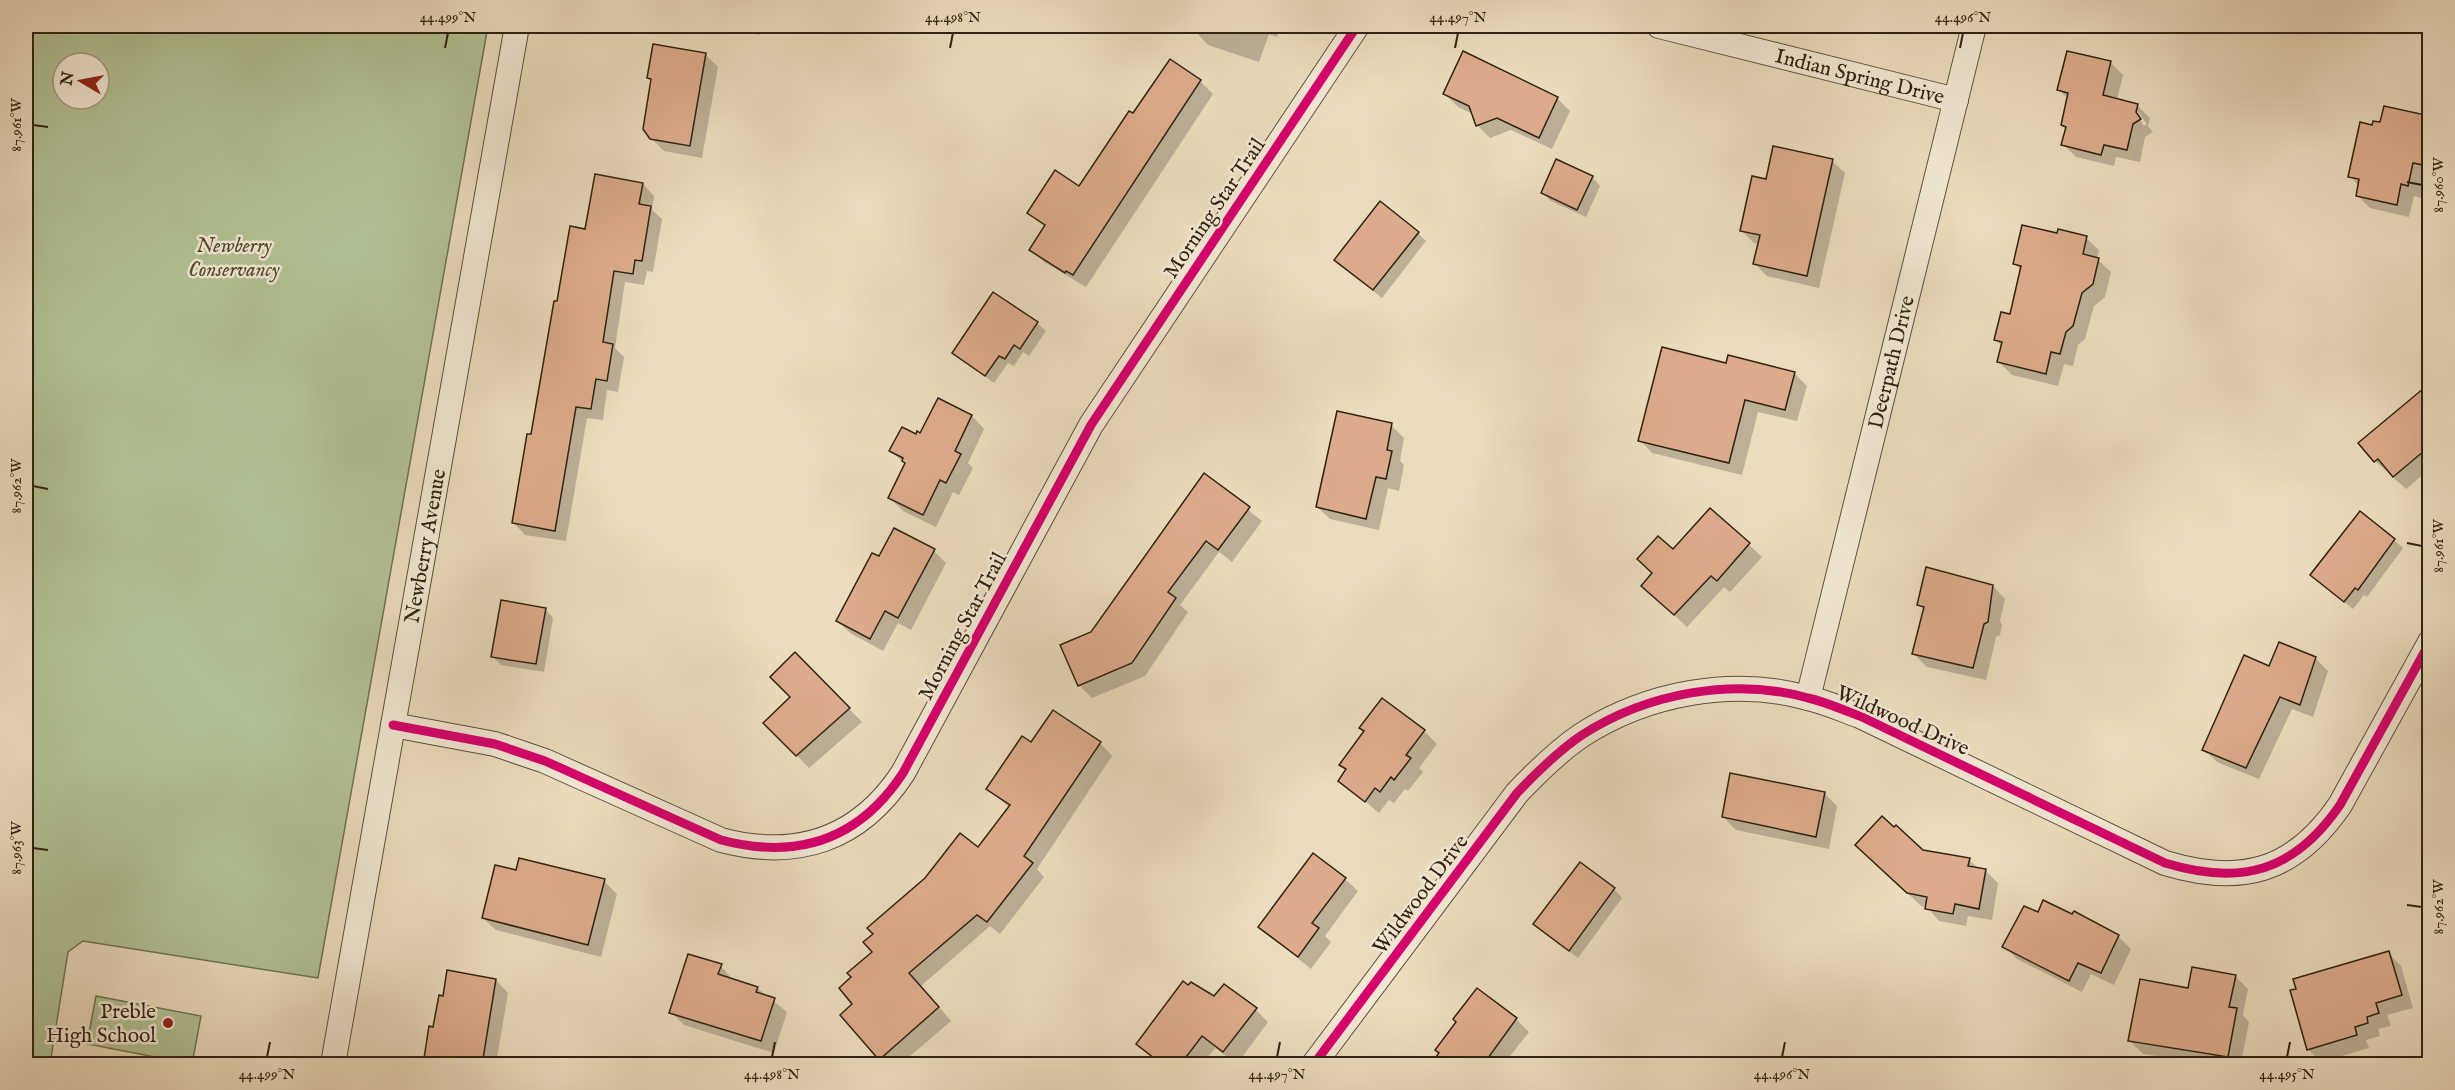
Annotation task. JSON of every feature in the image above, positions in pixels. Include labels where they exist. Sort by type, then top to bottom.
[{"type":"street","name":"Newberry Avenue","points":[[333,1065],[518,26]]},
{"type":"street","name":"Morning Star Trail","points":[[393,725],[495,744],[545,760],[721,840],[749,848],[781,849],[810,844],[839,834],[869,814],[892,790],[903,773],[1091,425],[1357,26]]},
{"type":"street","name":"Indian Spring Drive","points":[[1659,26],[1956,100]]},
{"type":"street","name":"Deerpath Drive","points":[[1808,698],[1974,26]]},
{"type":"street","name":"Wildwood Drive","points":[[1314,1065],[1517,793],[1548,762],[1582,735],[1618,715],[1652,702],[1699,692],[1744,689],[1808,698],[1860,716],[2165,863],[2197,873],[2242,874],[2276,863],[2304,847],[2327,825],[2430,642]]},
{"type":"green space","name":"Newberry Conservancy","points":[[26,26],[488,26],[318,978],[83,941],[68,952],[50,1064],[26,1064]]},
{"type":"green space","points":[[96,996],[201,1016],[192,1064],[87,1044]]},
{"type":"building","points":[[653,44],[706,53],[690,146],[650,139],[643,129],[651,79],[647,78]]},
{"type":"building","points":[[1463,51],[1558,97],[1539,138],[1497,118],[1476,126],[1469,106],[1443,94]]},
{"type":"building","points":[[2067,51],[2111,61],[2103,95],[2138,104],[2136,112],[2141,119],[2133,124],[2127,150],[2104,145],[2101,155],[2061,145],[2066,127],[2061,125],[2068,93],[2057,90]]},
{"type":"building","points":[[1170,59],[1201,80],[1073,275],[1066,271],[1065,273],[1029,250],[1045,225],[1027,213],[1055,170],[1079,186],[1129,111],[1133,113]]},
{"type":"building","points":[[2384,106],[2430,116],[2430,137],[2423,165],[2413,163],[2408,186],[2401,184],[2397,205],[2356,196],[2359,179],[2348,177],[2360,122],[2372,125],[2373,121],[2380,122]]},
{"type":"building","points":[[1773,146],[1833,159],[1807,276],[1753,264],[1760,235],[1740,231],[1752,176],[1766,179]]},
{"type":"building","points":[[1556,159],[1593,176],[1577,210],[1541,193]]},
{"type":"building","points":[[595,174],[643,183],[639,204],[651,206],[642,261],[635,260],[633,274],[614,271],[603,342],[613,344],[607,381],[596,379],[591,409],[576,407],[555,531],[512,523],[527,434],[531,434],[554,301],[557,301],[570,226],[585,229]]},
{"type":"building","points":[[1380,201],[1419,232],[1373,290],[1334,260]]},
{"type":"building","points":[[2022,225],[2057,233],[2058,229],[2087,236],[2083,254],[2099,258],[2093,284],[2082,293],[2073,326],[2066,332],[2060,354],[2051,352],[2046,374],[1997,362],[2002,342],[1994,340],[2001,312],[2010,314],[2021,266],[2013,264]]},
{"type":"building","points":[[993,292],[1038,322],[1020,349],[1014,345],[1005,359],[999,356],[985,376],[952,353]]},
{"type":"building","points":[[1662,347],[1726,363],[1728,355],[1795,372],[1785,410],[1745,400],[1729,463],[1638,441]]},
{"type":"building","points":[[2430,383],[2430,446],[2393,477],[2378,459],[2374,462],[2358,443]]},
{"type":"building","points":[[938,398],[972,415],[955,451],[961,454],[946,483],[940,480],[923,515],[888,498],[905,463],[902,461],[903,458],[889,451],[902,427],[916,434],[917,431],[920,433]]},
{"type":"building","points":[[1337,411],[1392,423],[1387,450],[1392,451],[1386,479],[1376,477],[1366,519],[1316,507]]},
{"type":"building","points":[[1204,473],[1250,507],[1218,550],[1206,541],[1168,592],[1176,598],[1132,663],[1078,686],[1060,645],[1091,632]]},
{"type":"building","points":[[1710,508],[1750,543],[1717,581],[1711,576],[1674,615],[1641,586],[1652,573],[1637,559],[1658,536],[1673,549]]},
{"type":"building","points":[[2360,511],[2395,539],[2358,590],[2355,588],[2344,602],[2310,575]]},
{"type":"building","points":[[894,528],[935,549],[898,618],[885,611],[870,639],[836,621],[872,553],[879,556]]},
{"type":"building","points":[[1926,567],[1993,585],[1988,622],[1984,624],[1973,668],[1912,654],[1924,607],[1917,605]]},
{"type":"building","points":[[501,600],[546,608],[536,664],[491,657]]},
{"type":"building","points":[[2279,642],[2316,657],[2300,705],[2280,697],[2246,768],[2202,750],[2244,655],[2269,666]]},
{"type":"building","points":[[795,652],[850,708],[796,756],[763,723],[790,697],[770,677]]},
{"type":"building","points":[[1382,698],[1425,730],[1406,755],[1411,758],[1394,780],[1391,777],[1380,792],[1375,788],[1365,802],[1338,781],[1346,769],[1339,765],[1364,731],[1359,728]]},
{"type":"building","points":[[1053,710],[1101,742],[1024,856],[1033,863],[987,922],[977,915],[909,973],[939,1007],[879,1060],[840,1015],[852,1004],[839,988],[851,977],[847,973],[872,952],[863,942],[873,934],[867,928],[925,878],[960,833],[978,847],[1010,805],[986,789],[1022,736],[1031,742]]},
{"type":"building","points":[[1730,773],[1825,792],[1816,837],[1722,817]]},
{"type":"building","points":[[1882,816],[1894,827],[1896,825],[1923,850],[1970,858],[1968,866],[1986,869],[1979,909],[1955,904],[1953,914],[1925,909],[1927,897],[1907,893],[1855,845]]},
{"type":"building","points":[[1313,853],[1346,878],[1312,923],[1319,928],[1298,957],[1258,927]]},
{"type":"building","points":[[519,858],[605,879],[588,945],[482,918],[495,865],[516,870]]},
{"type":"building","points":[[1580,862],[1615,888],[1569,951],[1533,924]]},
{"type":"building","points":[[2043,900],[2072,914],[2074,911],[2119,935],[2101,973],[2078,963],[2069,981],[2002,947],[2024,906],[2038,912]]},
{"type":"building","points":[[2389,951],[2402,995],[2376,1003],[2379,1013],[2367,1017],[2368,1023],[2355,1027],[2357,1035],[2307,1050],[2290,990],[2296,989],[2293,979]]},
{"type":"building","points":[[688,954],[722,964],[718,974],[758,987],[756,992],[775,998],[761,1041],[669,1013]]},
{"type":"building","points":[[2192,967],[2236,975],[2229,1007],[2237,1008],[2228,1057],[2128,1041],[2140,979],[2188,988]]},
{"type":"building","points":[[447,970],[496,979],[482,1065],[423,1065],[429,1026],[433,1027],[439,995],[443,996]]},
{"type":"building","points":[[1183,981],[1188,985],[1191,982],[1214,996],[1224,984],[1257,1008],[1223,1052],[1202,1036],[1180,1065],[1163,1065],[1136,1044]]},
{"type":"building","points":[[1477,988],[1517,1018],[1483,1065],[1430,1065],[1439,1053],[1435,1050],[1456,1022],[1453,1019]]},
{"type":"cycle path","points":[[393,725],[495,744],[545,761],[721,840],[749,846],[800,845],[824,839],[846,829],[867,815],[886,796],[903,773],[1091,425],[1357,26]]},
{"type":"cycle path","points":[[1314,1064],[1517,793],[1573,741],[1607,720],[1634,709],[1662,699],[1721,689],[1779,692],[1815,700],[1860,716],[2165,863],[2192,870],[2218,873],[2242,872],[2264,868],[2284,859],[2304,846],[2322,828],[2340,805],[2430,642]]},
{"type":"place","name":"Preble High School","points":[[168,1023]]}]
